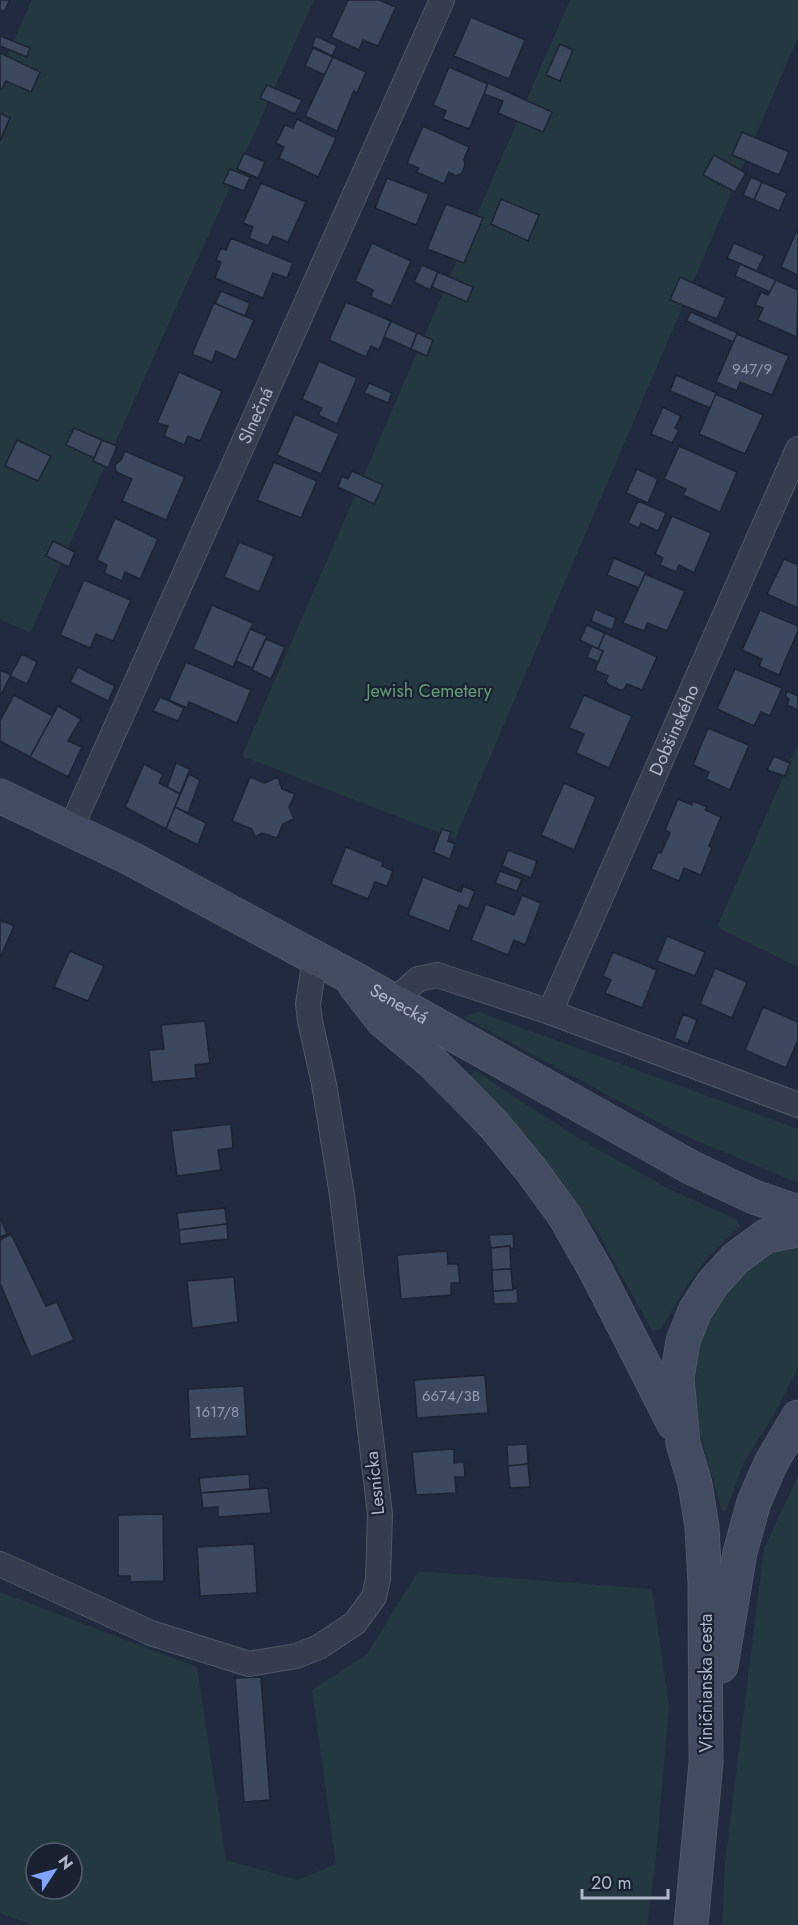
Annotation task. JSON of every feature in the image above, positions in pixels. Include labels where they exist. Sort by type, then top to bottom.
[{"type":"main road","name":"Senecká","points":[[0,796],[132,859],[349,976],[692,1168],[754,1197],[798,1212]]},
{"type":"main road","points":[[349,976],[383,1022],[431,1061],[495,1126],[564,1215],[596,1271],[683,1443]]},
{"type":"main road","points":[[683,1443],[677,1378],[683,1341],[695,1311],[713,1284],[736,1258],[766,1236],[792,1232],[798,1228]]},
{"type":"main road","points":[[706,1762],[740,1551],[754,1502],[771,1463],[797,1420]]},
{"type":"main road","name":"Viničnianska cesta","points":[[683,1443],[695,1484],[702,1527],[705,1584],[706,1762],[691,1925]]},
{"type":"street","name":"Slnečná","points":[[70,830],[442,0]]},
{"type":"street","name":"Dobšinského","points":[[550,1012],[798,448]]},
{"type":"street","name":"Lesnícka","points":[[0,1564],[151,1633],[249,1664],[296,1656],[319,1647],[355,1623],[374,1597],[378,1579],[380,1514],[342,1195],[308,1004],[315,958]]},
{"type":"street","points":[[394,1001],[418,979],[436,975],[550,1012],[798,1105]]},
{"type":"green space","points":[[32,0],[314,0],[30,633],[0,619],[0,71]]},
{"type":"green space","name":"Jewish Cemetery","points":[[570,0],[798,0],[798,37],[455,839],[242,756]]},
{"type":"green space","points":[[798,743],[798,967],[717,927]]},
{"type":"green space","points":[[479,1012],[798,1129],[798,1183],[676,1132],[463,1017]]},
{"type":"green space","points":[[474,1070],[578,1138],[669,1189],[735,1219],[740,1226],[705,1261],[680,1296],[662,1328],[652,1331],[599,1234],[544,1162],[469,1079]]},
{"type":"green space","points":[[792,1247],[798,1248],[798,1367],[774,1415],[743,1464],[726,1511],[722,1511],[694,1413],[690,1377],[704,1325],[731,1280],[763,1255]]},
{"type":"green space","points":[[798,1476],[798,1925],[722,1925],[725,1863],[764,1548]]},
{"type":"green space","points":[[418,1571],[652,1589],[669,1706],[655,1867],[647,1925],[32,1925],[0,1913],[0,1592],[197,1667],[226,1860],[297,1880],[336,1864],[312,1690],[367,1654]]},
{"type":"building","points":[[0,0],[10,0],[4,12],[0,10]]},
{"type":"building","points":[[348,0],[379,0],[396,7],[378,46],[363,40],[359,50],[331,37]]},
{"type":"building","points":[[471,17],[525,40],[509,79],[454,56]]},
{"type":"building","points":[[0,36],[30,48],[27,57],[0,46]]},
{"type":"building","points":[[316,36],[337,46],[332,56],[312,46]]},
{"type":"building","points":[[560,44],[573,50],[560,81],[546,75]]},
{"type":"building","points":[[313,48],[333,57],[325,75],[305,66]]},
{"type":"building","points":[[0,53],[40,72],[31,92],[6,81],[0,89]]},
{"type":"building","points":[[333,57],[366,72],[357,93],[354,91],[337,131],[305,116]]},
{"type":"building","points":[[449,67],[488,84],[469,129],[443,119],[446,111],[433,105]]},
{"type":"building","points":[[488,83],[552,112],[543,132],[498,113],[503,101],[484,94]]},
{"type":"building","points":[[267,85],[302,100],[295,114],[260,98]]},
{"type":"building","points":[[0,113],[10,118],[0,141]]},
{"type":"building","points":[[297,119],[336,138],[318,177],[279,158],[284,147],[276,143],[285,125],[293,128]]},
{"type":"building","points":[[423,126],[469,147],[462,173],[456,176],[449,172],[444,184],[416,172],[419,168],[407,163]]},
{"type":"building","points":[[742,132],[789,152],[779,175],[732,155]]},
{"type":"building","points":[[244,153],[265,162],[258,178],[237,169]]},
{"type":"building","points":[[714,155],[746,173],[735,192],[703,175]]},
{"type":"building","points":[[230,169],[250,177],[244,191],[223,183]]},
{"type":"building","points":[[751,177],[762,182],[754,200],[743,195]]},
{"type":"building","points":[[387,178],[429,194],[416,225],[375,208]]},
{"type":"building","points":[[762,182],[787,193],[779,211],[754,200]]},
{"type":"building","points":[[261,183],[306,202],[288,242],[273,236],[268,246],[249,238],[253,227],[243,223]]},
{"type":"building","points":[[501,199],[539,215],[528,241],[491,224]]},
{"type":"building","points":[[446,204],[483,218],[464,263],[427,249]]},
{"type":"building","points":[[798,227],[798,275],[781,267]]},
{"type":"building","points":[[231,238],[293,263],[287,278],[273,273],[263,298],[215,278],[221,262],[216,260],[221,248],[226,250]]},
{"type":"building","points":[[372,243],[411,261],[391,306],[371,297],[373,290],[355,281]]},
{"type":"building","points":[[734,243],[764,256],[757,271],[727,258]]},
{"type":"building","points":[[740,264],[776,280],[770,292],[735,276]]},
{"type":"building","points":[[422,265],[438,272],[430,290],[414,282]]},
{"type":"building","points":[[438,272],[473,287],[467,302],[432,287]]},
{"type":"building","points":[[680,277],[726,298],[717,319],[670,300]]},
{"type":"building","points":[[776,280],[798,290],[797,337],[758,320],[763,308],[755,305],[761,292],[768,295]]},
{"type":"building","points":[[221,291],[250,303],[245,316],[215,304]]},
{"type":"building","points":[[346,302],[391,321],[379,350],[371,346],[366,357],[329,340]]},
{"type":"building","points":[[214,303],[254,320],[236,360],[216,351],[212,362],[192,354]]},
{"type":"building","points":[[691,312],[738,333],[733,342],[686,321]]},
{"type":"building","points":[[391,321],[417,333],[411,349],[384,337]]},
{"type":"building","points":[[417,333],[433,340],[427,356],[411,349]]},
{"type":"building","points":[[737,334],[789,356],[772,395],[740,382],[737,391],[716,382]]},
{"type":"building","points":[[319,361],[357,378],[337,424],[318,415],[322,408],[302,399]]},
{"type":"building","points":[[179,372],[222,391],[200,441],[188,436],[184,445],[164,436],[168,426],[157,423]]},
{"type":"building","points":[[676,375],[717,393],[710,408],[670,391]]},
{"type":"building","points":[[369,383],[392,393],[388,403],[364,393]]},
{"type":"building","points":[[716,394],[763,415],[745,454],[699,434]]},
{"type":"building","points":[[663,407],[681,416],[675,428],[679,430],[672,443],[651,434]]},
{"type":"building","points":[[295,414],[339,434],[321,474],[277,455]]},
{"type":"building","points":[[74,428],[102,440],[94,458],[66,445]]},
{"type":"building","points":[[17,440],[51,456],[38,481],[5,466]]},
{"type":"building","points":[[102,440],[117,446],[108,468],[93,461]]},
{"type":"building","points":[[679,446],[737,472],[720,512],[683,495],[686,489],[664,479]]},
{"type":"building","points":[[125,451],[185,477],[166,520],[122,501],[132,479],[116,472],[115,465],[121,460]]},
{"type":"building","points":[[274,462],[317,481],[301,518],[257,500]]},
{"type":"building","points":[[637,469],[658,479],[648,503],[626,493]]},
{"type":"building","points":[[352,471],[383,485],[374,504],[338,487],[342,476],[348,479]]},
{"type":"building","points":[[638,501],[666,513],[658,531],[641,523],[639,528],[628,523]]},
{"type":"building","points":[[672,516],[711,533],[694,573],[679,565],[676,572],[660,565],[663,558],[655,554]]},
{"type":"building","points":[[115,518],[158,539],[140,579],[125,572],[122,581],[104,573],[107,565],[97,560]]},
{"type":"building","points":[[53,541],[75,552],[69,567],[46,556]]},
{"type":"building","points":[[239,542],[274,556],[259,592],[224,577]]},
{"type":"building","points":[[614,558],[646,572],[639,588],[607,575]]},
{"type":"building","points":[[784,559],[798,565],[798,608],[767,594]]},
{"type":"building","points":[[645,574],[685,591],[667,631],[648,623],[644,631],[623,623]]},
{"type":"building","points":[[84,580],[131,600],[113,641],[96,634],[90,648],[60,635]]},
{"type":"building","points":[[212,605],[253,623],[233,667],[193,649]]},
{"type":"building","points":[[595,609],[616,618],[612,630],[591,621]]},
{"type":"building","points":[[760,610],[798,626],[798,631],[779,675],[759,666],[762,659],[742,650]]},
{"type":"building","points":[[587,625],[605,633],[598,649],[580,640]]},
{"type":"building","points":[[250,629],[267,636],[252,668],[236,661]]},
{"type":"building","points":[[605,633],[657,657],[642,690],[627,684],[624,689],[620,690],[609,685],[606,681],[608,676],[595,670],[603,651],[598,649]]},
{"type":"building","points":[[266,639],[285,647],[271,679],[252,670]]},
{"type":"building","points":[[592,646],[603,651],[598,662],[587,657]]},
{"type":"building","points":[[22,654],[37,662],[27,684],[10,676]]},
{"type":"building","points":[[186,662],[251,690],[237,723],[189,702],[187,708],[169,700]]},
{"type":"building","points":[[78,667],[115,686],[108,701],[70,682]]},
{"type":"building","points":[[735,669],[782,688],[770,716],[761,712],[754,726],[717,709]]},
{"type":"building","points":[[0,670],[11,675],[0,696]]},
{"type":"building","points":[[787,691],[798,696],[798,710],[787,705],[789,699],[785,696]]},
{"type":"building","points":[[14,695],[53,716],[30,757],[0,741],[0,721]]},
{"type":"building","points":[[584,695],[632,716],[609,768],[576,753],[584,734],[569,728]]},
{"type":"building","points":[[160,697],[184,708],[178,721],[153,711]]},
{"type":"building","points":[[58,706],[81,719],[68,741],[82,747],[68,777],[30,757]]},
{"type":"building","points":[[708,728],[749,745],[730,790],[706,779],[709,772],[693,765]]},
{"type":"building","points":[[774,756],[790,763],[785,776],[767,770]]},
{"type":"building","points":[[176,763],[190,769],[180,794],[167,787]]},
{"type":"building","points":[[144,764],[163,774],[159,783],[180,794],[166,829],[125,807]]},
{"type":"building","points":[[189,774],[200,780],[188,813],[175,807]]},
{"type":"building","points":[[250,777],[265,783],[278,777],[282,789],[295,794],[289,807],[294,819],[283,824],[277,838],[262,833],[255,837],[252,829],[232,821]]},
{"type":"building","points":[[564,783],[596,797],[574,850],[541,835]]},
{"type":"building","points":[[678,799],[692,805],[693,801],[707,807],[705,810],[721,817],[709,846],[712,848],[701,875],[684,868],[679,881],[651,869],[670,833],[665,830]]},
{"type":"building","points":[[175,807],[206,823],[198,845],[166,829]]},
{"type":"building","points":[[442,829],[451,832],[448,841],[455,844],[450,859],[433,852]]},
{"type":"building","points":[[346,847],[383,862],[382,866],[393,871],[387,886],[375,882],[368,899],[331,884]]},
{"type":"building","points":[[508,850],[537,861],[531,878],[502,866]]},
{"type":"building","points":[[500,871],[522,879],[517,891],[495,883]]},
{"type":"building","points":[[423,877],[461,892],[463,886],[475,891],[468,909],[459,905],[449,931],[408,915]]},
{"type":"building","points":[[522,895],[541,903],[525,945],[514,940],[508,955],[471,940],[486,904],[514,915]]},
{"type":"building","points":[[0,920],[14,926],[0,958]]},
{"type":"building","points":[[667,936],[705,952],[695,976],[657,961]]},
{"type":"building","points":[[70,951],[104,966],[88,1001],[54,987]]},
{"type":"building","points":[[613,952],[657,970],[642,1008],[605,993],[611,980],[603,976]]},
{"type":"building","points":[[715,968],[747,982],[732,1018],[700,1004]]},
{"type":"building","points":[[763,1007],[798,1022],[798,1040],[786,1068],[745,1050]]},
{"type":"building","points":[[683,1014],[697,1020],[688,1044],[674,1038]]},
{"type":"building","points":[[205,1021],[210,1063],[195,1065],[196,1078],[152,1082],[149,1050],[164,1049],[161,1025]]},
{"type":"building","points":[[231,1124],[233,1148],[218,1150],[221,1170],[177,1176],[171,1131]]},
{"type":"building","points":[[225,1208],[227,1224],[179,1230],[177,1213]]},
{"type":"building","points":[[0,1219],[7,1234],[0,1237]]},
{"type":"building","points":[[227,1224],[228,1239],[180,1244],[179,1230]]},
{"type":"building","points":[[11,1234],[46,1306],[57,1302],[74,1340],[31,1357],[0,1283],[0,1240]]},
{"type":"building","points":[[513,1234],[514,1248],[510,1249],[510,1246],[491,1248],[489,1235]]},
{"type":"building","points":[[510,1246],[511,1269],[492,1270],[491,1248]]},
{"type":"building","points":[[447,1251],[448,1264],[458,1264],[460,1283],[451,1283],[451,1295],[401,1299],[397,1255]]},
{"type":"building","points":[[511,1269],[513,1290],[493,1291],[492,1270]]},
{"type":"building","points":[[234,1277],[238,1322],[192,1328],[187,1281]]},
{"type":"building","points":[[517,1288],[518,1303],[494,1304],[493,1291]]},
{"type":"building","points":[[485,1375],[488,1413],[417,1418],[414,1380]]},
{"type":"building","points":[[244,1386],[247,1436],[190,1439],[188,1389]]},
{"type":"building","points":[[527,1444],[528,1464],[508,1466],[507,1445]]},
{"type":"building","points":[[454,1449],[454,1463],[464,1462],[465,1477],[455,1477],[456,1493],[416,1495],[412,1452]]},
{"type":"building","points":[[528,1464],[530,1487],[510,1488],[508,1466]]},
{"type":"building","points":[[249,1474],[250,1489],[201,1493],[199,1478]]},
{"type":"building","points":[[268,1488],[271,1513],[218,1517],[218,1507],[203,1508],[201,1493]]},
{"type":"building","points":[[163,1514],[164,1581],[130,1582],[130,1576],[118,1576],[118,1515]]},
{"type":"building","points":[[254,1544],[257,1593],[200,1596],[197,1547]]},
{"type":"building","points":[[261,1677],[270,1800],[244,1802],[235,1678]]}]
